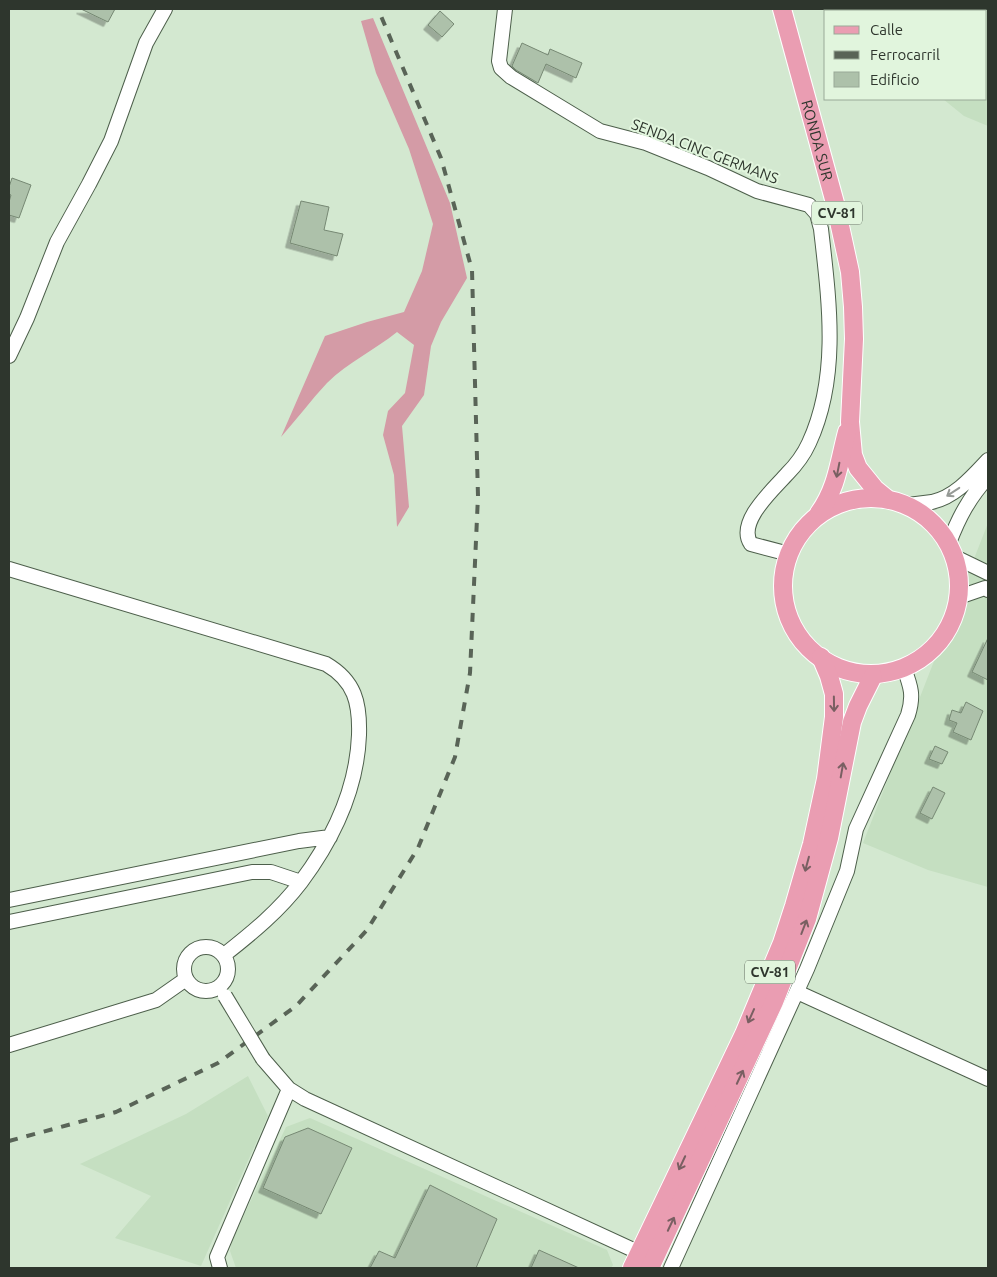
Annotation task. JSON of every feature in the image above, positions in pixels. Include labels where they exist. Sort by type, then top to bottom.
[{"type":"main road","name":"RONDA SUR","points":[[782,9],[835,203],[850,272],[854,338],[850,422],[853,455],[858,468],[875,489],[886,498]]},
{"type":"main road","name":"RONDA SUR","points":[[818,515],[828,500],[836,480],[850,422]]},
{"type":"main road","name":"CV-81","points":[[862,497],[886,498],[908,504],[932,520],[952,550],[959,577],[959,597],[952,620],[933,649],[915,663],[885,674],[873,676],[848,672],[835,667],[820,657],[797,633],[791,622],[784,600],[784,577],[789,554],[801,532],[818,515],[839,503],[862,497]]},
{"type":"main road","name":"CV-81","points":[[636,1260],[744,1034],[778,953],[794,906],[812,844],[826,780],[834,717],[834,694],[829,676],[820,657]]},
{"type":"main road","name":"CV-81","points":[[650,1268],[756,1043],[800,936],[819,878],[829,838],[852,722],[873,676]]},
{"type":"street","points":[[9,356],[27,318],[56,242],[102,161],[111,141],[146,43],[165,9]]},
{"type":"street","name":"SENDA CINC GERMANS","points":[[505,9],[498,61],[501,68],[511,77],[600,131],[653,146],[708,168],[757,191],[809,205],[817,214],[821,229],[831,326],[828,364],[821,410],[818,423],[808,446],[794,467],[757,507],[749,527],[749,540],[751,544],[789,554]]},
{"type":"street","points":[[908,504],[933,502],[950,495],[967,482],[988,460]]},
{"type":"street","points":[[988,477],[960,514],[952,550],[988,573]]},
{"type":"street","points":[[9,570],[326,664],[336,670],[352,688],[357,701],[359,717],[358,752],[347,800],[330,837],[301,882],[266,922],[224,955]]},
{"type":"street","points":[[959,597],[987,587]]},
{"type":"street","points":[[670,1268],[797,992],[840,891],[859,823],[912,704],[912,693],[904,668]]},
{"type":"street","points":[[9,900],[289,843],[330,837]]},
{"type":"street","points":[[9,922],[252,872],[271,872],[301,882]]},
{"type":"street","points":[[222,991],[204,991],[190,985],[183,972],[183,964],[191,952],[204,946],[219,950],[224,955],[227,962],[227,976],[222,991],[263,1059],[290,1089],[305,1099],[636,1260]]},
{"type":"street","points":[[9,1045],[156,1000],[186,979]]},
{"type":"street","points":[[797,992],[988,1079]]},
{"type":"street","points":[[215,1267],[217,1257],[290,1089]]},
{"type":"shaded area","points":[[833,9],[988,9],[988,126],[964,116],[944,100],[987,100],[987,10]]},
{"type":"shaded area","points":[[373,18],[450,203],[467,278],[441,322],[431,346],[424,395],[402,426],[409,507],[397,527],[394,475],[383,435],[388,411],[405,393],[414,345],[397,332],[353,362],[327,383],[281,437],[325,336],[404,312],[422,271],[433,224],[409,149],[376,73],[361,21]]},
{"type":"shaded area","points":[[988,523],[988,887],[928,870],[863,843]]},
{"type":"shaded area","points":[[248,1076],[268,1116],[201,1266],[115,1238],[151,1196],[80,1164],[186,1114]]},
{"type":"shaded area","points":[[310,1118],[607,1250],[613,1265],[611,1268],[236,1268],[230,1251],[232,1240],[286,1127]]},
{"type":"building","points":[[81,9],[115,9],[108,22]]},
{"type":"building","points":[[440,11],[454,24],[442,37],[428,25]]},
{"type":"building","points":[[522,43],[548,55],[550,49],[582,63],[576,78],[546,64],[538,83],[516,70],[512,66]]},
{"type":"building","points":[[12,178],[31,185],[19,218],[9,215],[11,195],[9,194],[9,187]]},
{"type":"building","points":[[301,201],[329,207],[324,230],[343,234],[337,256],[290,243]]},
{"type":"building","points":[[988,638],[988,680],[972,672]]},
{"type":"building","points":[[966,702],[983,711],[971,740],[953,732],[957,723],[949,720],[952,710],[961,713]]},
{"type":"building","points":[[935,746],[948,752],[942,764],[929,759]]},
{"type":"building","points":[[933,787],[945,793],[932,819],[920,813]]},
{"type":"building","points":[[308,1128],[352,1148],[321,1214],[263,1188],[285,1137]]},
{"type":"building","points":[[430,1185],[497,1219],[476,1268],[370,1268],[379,1251],[395,1258]]},
{"type":"building","points":[[539,1250],[579,1268],[531,1268]]},
{"type":"railway","points":[[9,1141],[116,1112],[218,1063],[296,1006],[367,930],[418,848],[455,757],[470,673],[478,496],[472,270],[441,158],[378,9]]}]
